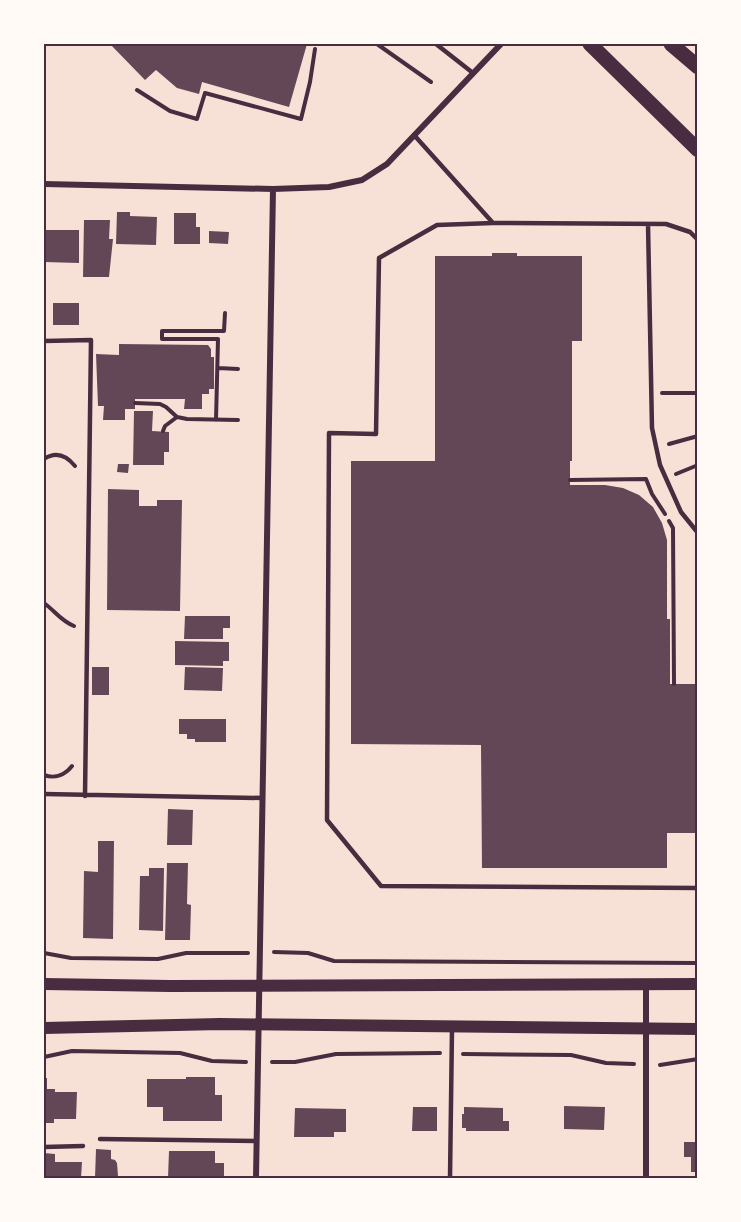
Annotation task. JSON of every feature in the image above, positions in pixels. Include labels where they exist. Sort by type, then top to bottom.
[{"type":"main road","points":[[590,44],[698,150]]},
{"type":"main road","points":[[671,44],[698,67]]},
{"type":"main road","points":[[44,984],[259,986],[698,984]]},
{"type":"main road","points":[[44,1028],[258,1024],[698,1029]]},
{"type":"street","points":[[44,184],[273,189],[329,187],[362,180],[387,164],[501,44]]},
{"type":"street","points":[[256,1179],[273,189]]},
{"type":"street","points":[[646,984],[646,1179]]},
{"type":"lane","points":[[436,44],[473,73]]},
{"type":"lane","points":[[414,135],[493,223]]},
{"type":"lane","points":[[648,224],[652,428],[660,465],[681,512],[698,533]]},
{"type":"lane","points":[[698,240],[690,232],[666,224],[437,225],[379,258],[376,434],[328,433],[327,820],[381,886],[698,888]]},
{"type":"lane","points":[[44,341],[91,340],[85,796]]},
{"type":"lane","points":[[44,794],[262,798]]},
{"type":"lane","points":[[450,1179],[452,1026]]},
{"type":"lane","points":[[100,1138],[256,1141]]},
{"type":"lane","points":[[44,1147],[83,1146]]},
{"type":"path","points":[[376,44],[431,82]]},
{"type":"path","points":[[137,90],[170,111],[197,119],[205,93],[301,118],[315,49]]},
{"type":"path","points":[[216,420],[218,339],[162,339],[162,331],[224,331],[225,313]]},
{"type":"path","points":[[218,368],[238,369]]},
{"type":"path","points":[[651,393],[698,393]]},
{"type":"path","points":[[135,403],[160,404],[177,417],[187,419],[238,420]]},
{"type":"path","points":[[163,431],[165,426],[177,417]]},
{"type":"path","points":[[656,448],[698,436]]},
{"type":"path","points":[[44,459],[56,453],[65,456],[75,466]]},
{"type":"path","points":[[570,480],[646,479],[652,494],[673,528],[674,684]]},
{"type":"path","points":[[44,603],[62,620],[74,626]]},
{"type":"path","points":[[277,952],[308,953],[334,961],[698,963]]},
{"type":"path","points":[[44,953],[71,958],[158,959],[186,953],[240,953]]},
{"type":"path","points":[[44,1057],[72,1051],[170,1053],[195,1055],[212,1061],[238,1062]]},
{"type":"path","points":[[660,1065],[698,1059]]},
{"type":"building","points":[[110,44],[307,44],[289,107],[202,82],[199,94],[177,88],[156,70],[145,80]]},
{"type":"building","points":[[117,212],[130,212],[130,216],[157,217],[156,245],[116,244]]},
{"type":"building","points":[[174,213],[196,213],[196,227],[200,227],[200,244],[174,244]]},
{"type":"building","points":[[84,220],[110,220],[109,239],[113,239],[109,277],[83,277]]},
{"type":"building","points":[[44,230],[79,230],[79,263],[44,262]]},
{"type":"building","points":[[209,231],[229,232],[228,244],[209,243]]},
{"type":"building","points":[[492,253],[517,253],[517,256],[582,256],[582,341],[572,341],[570,485],[605,485],[623,488],[639,495],[653,507],[662,523],[667,540],[670,684],[698,684],[698,833],[667,833],[667,868],[482,868],[481,745],[351,744],[351,461],[435,461],[435,256],[492,256]]},
{"type":"building","points":[[53,303],[79,303],[79,325],[53,325]]},
{"type":"building","points":[[119,344],[208,345],[211,349],[211,357],[214,357],[214,389],[209,389],[209,394],[202,394],[202,409],[184,409],[185,399],[135,399],[135,409],[125,409],[125,420],[103,420],[104,406],[98,406],[96,354],[119,355]]},
{"type":"building","points":[[134,411],[153,411],[152,431],[169,432],[169,452],[164,452],[164,465],[133,465]]},
{"type":"building","points":[[118,464],[129,464],[128,473],[117,472]]},
{"type":"building","points":[[108,489],[139,490],[139,506],[157,506],[157,500],[182,500],[180,611],[107,610]]},
{"type":"building","points":[[185,616],[230,616],[230,628],[223,628],[223,639],[184,639]]},
{"type":"building","points":[[175,641],[229,642],[229,661],[223,661],[223,666],[175,665]]},
{"type":"building","points":[[92,667],[109,667],[109,695],[92,695]]},
{"type":"building","points":[[185,667],[223,668],[222,691],[184,690]]},
{"type":"building","points":[[179,719],[226,719],[226,742],[195,742],[195,739],[187,739],[187,734],[179,734]]},
{"type":"building","points":[[168,809],[193,810],[192,845],[167,845]]},
{"type":"building","points":[[98,841],[114,841],[113,939],[83,938],[84,871],[98,872]]},
{"type":"building","points":[[167,863],[188,863],[187,904],[191,905],[190,940],[165,940]]},
{"type":"building","points":[[149,868],[164,868],[163,931],[139,930],[140,876],[149,876]]},
{"type":"building","points":[[186,1077],[215,1077],[215,1095],[222,1095],[222,1121],[163,1121],[163,1107],[147,1107],[147,1079],[186,1079]]},
{"type":"building","points":[[44,1078],[47,1078],[47,1089],[55,1089],[55,1092],[77,1092],[76,1119],[54,1119],[54,1123],[44,1123]]},
{"type":"building","points":[[564,1106],[605,1107],[604,1130],[564,1129]]},
{"type":"building","points":[[413,1107],[437,1107],[437,1131],[412,1131]]},
{"type":"building","points":[[464,1107],[503,1108],[503,1121],[509,1121],[509,1131],[466,1131],[466,1128],[462,1128]]},
{"type":"building","points":[[295,1108],[346,1109],[346,1132],[334,1132],[334,1137],[294,1137]]},
{"type":"building","points":[[684,1142],[698,1142],[698,1172],[691,1172],[691,1157],[684,1157]]},
{"type":"building","points":[[96,1149],[111,1150],[111,1159],[117,1163],[118,1176],[95,1178]]},
{"type":"building","points":[[169,1151],[215,1151],[215,1163],[224,1163],[224,1178],[168,1178]]},
{"type":"building","points":[[44,1153],[55,1154],[55,1162],[82,1162],[81,1178],[44,1178]]}]
